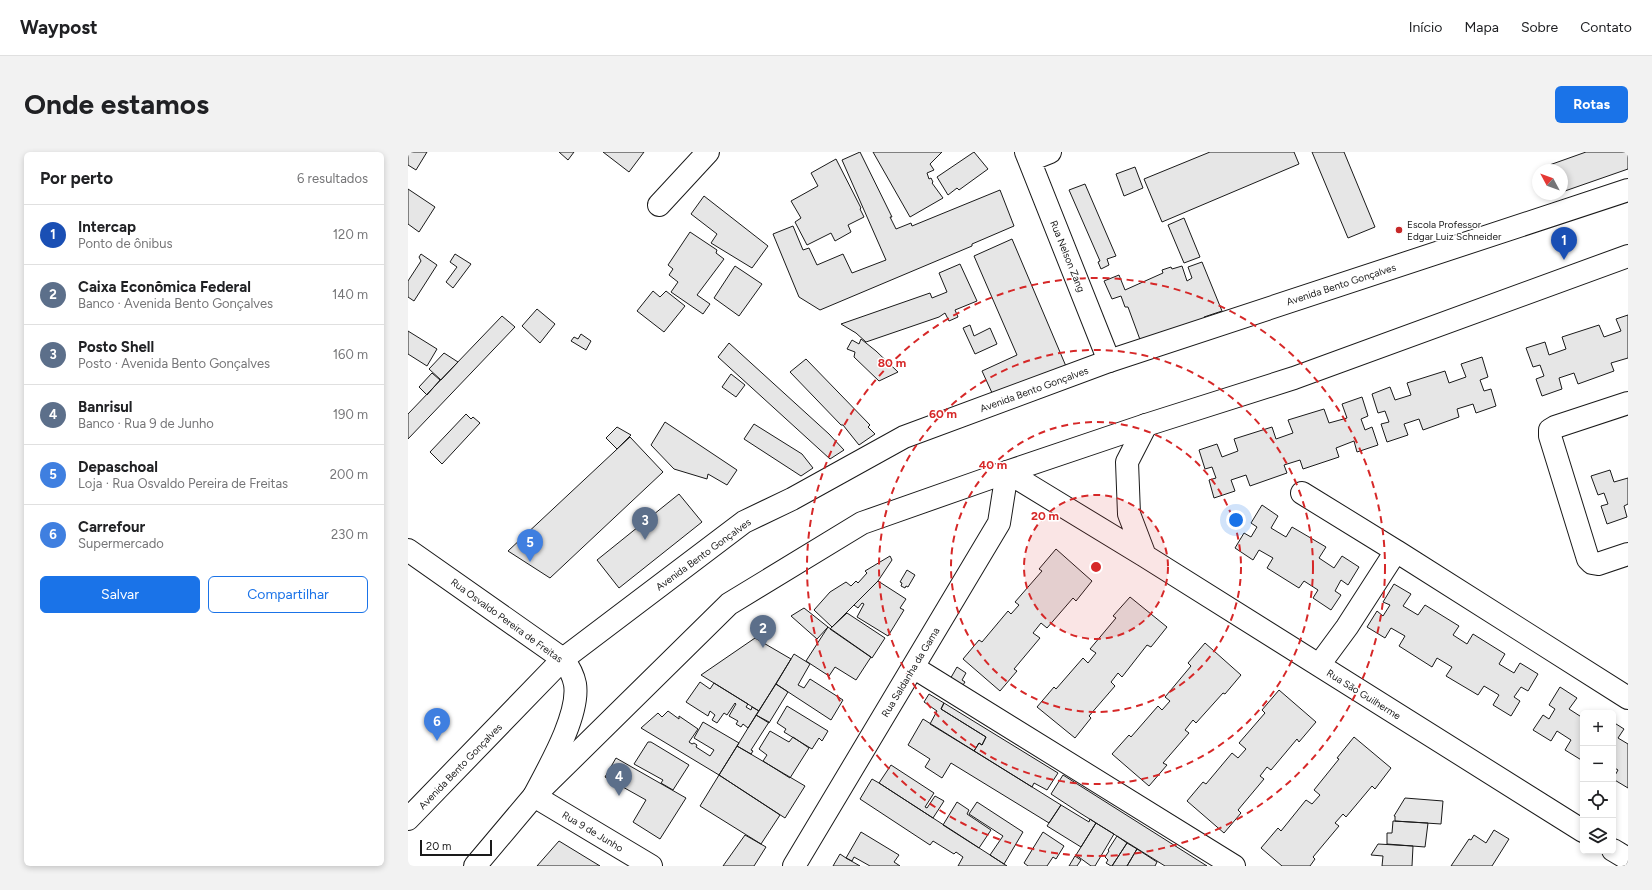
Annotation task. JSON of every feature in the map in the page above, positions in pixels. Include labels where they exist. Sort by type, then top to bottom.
[{"type":"street","points":[[659,205],[708,152]]},
{"type":"street","points":[[1026,155],[1050,152]]},
{"type":"street","name":"Rua Nelson Zang","points":[[1026,155],[1109,361]]},
{"type":"street","name":"Avenida Bento Gonçalves","points":[[408,819],[564,659],[744,522],[792,499],[904,437],[1109,361],[1628,190]]},
{"type":"street","points":[[475,866],[534,796],[729,604],[862,523],[1006,472],[1146,425],[1294,378],[1628,256]]},
{"type":"street","points":[[1628,403],[1554,427],[1550,430],[1550,436],[1588,559],[1592,563],[1598,564],[1628,554]]},
{"type":"street","points":[[1145,556],[1129,514],[1127,462],[1146,425]]},
{"type":"street","name":"Rua São Guilherme","points":[[1006,472],[1145,556],[1580,829]]},
{"type":"street","name":"Rua Saldanha da Gama","points":[[794,866],[999,523],[1006,472]]},
{"type":"street","points":[[1302,493],[1628,698]]},
{"type":"street","name":"Rua Osvaldo Pereira de Freitas","points":[[408,550],[564,659],[572,673],[575,685],[573,710],[558,749],[534,796]]},
{"type":"street","points":[[1319,665],[1347,627],[1396,551]]},
{"type":"street","points":[[913,667],[1234,866]]},
{"type":"street","name":"Rua 9 de Junho","points":[[534,796],[651,866]]},
{"type":"street","points":[[1616,852],[1628,860]]},
{"type":"building","points":[[408,152],[427,152],[416,170],[408,165]]},
{"type":"building","points":[[559,152],[574,152],[568,160]]},
{"type":"building","points":[[603,152],[644,152],[629,172]]},
{"type":"building","points":[[860,152],[892,217],[890,217],[896,229],[911,223],[912,226],[1000,190],[1014,226],[972,244],[972,246],[820,310],[799,297],[773,234],[793,226],[803,250],[809,248],[817,265],[843,254],[852,273],[886,260],[842,160]]},
{"type":"building","points":[[873,152],[942,152],[930,164],[934,170],[927,173],[929,179],[931,178],[932,183],[943,198],[910,217]]},
{"type":"building","points":[[974,152],[988,169],[959,190],[957,188],[948,195],[937,177]]},
{"type":"building","points":[[1210,152],[1294,152],[1299,164],[1162,222],[1144,179]]},
{"type":"building","points":[[1312,152],[1344,152],[1375,227],[1348,238]]},
{"type":"building","points":[[1586,152],[1628,152],[1628,169],[1568,190],[1568,164],[1552,164]]},
{"type":"building","points":[[836,159],[861,208],[860,209],[864,217],[848,225],[851,232],[835,241],[831,233],[807,245],[795,222],[801,218],[791,201],[818,186],[811,173]]},
{"type":"building","points":[[1135,167],[1143,188],[1124,196],[1116,174]]},
{"type":"building","points":[[1085,184],[1116,256],[1107,259],[1109,265],[1101,269],[1098,262],[1100,261],[1069,190]]},
{"type":"building","points":[[408,189],[435,207],[419,232],[408,224]]},
{"type":"building","points":[[704,196],[768,246],[752,268],[711,243],[717,234],[691,214]]},
{"type":"building","points":[[1184,218],[1200,257],[1184,263],[1168,225]]},
{"type":"building","points":[[690,232],[717,250],[716,253],[724,259],[697,295],[710,304],[703,314],[671,292],[678,282],[669,275],[673,269],[668,265]]},
{"type":"building","points":[[1012,239],[1068,371],[993,395],[982,371],[1017,355],[974,256]]},
{"type":"building","points":[[421,254],[437,265],[414,301],[408,297],[408,281],[421,261],[419,257]]},
{"type":"building","points":[[455,254],[471,264],[453,288],[446,282],[457,267],[450,262]]},
{"type":"building","points":[[1202,262],[1222,311],[1204,317],[1206,321],[1142,345],[1128,307],[1125,307],[1121,296],[1112,299],[1104,281],[1119,275],[1125,290],[1163,273],[1162,270],[1182,266],[1187,281],[1192,278],[1188,267]]},
{"type":"building","points":[[960,264],[977,301],[955,310],[958,317],[949,321],[945,313],[939,317],[866,342],[856,333],[841,324],[930,293],[932,298],[947,292],[939,273]]},
{"type":"building","points":[[735,266],[762,284],[739,316],[714,298]]},
{"type":"building","points":[[653,291],[660,297],[666,291],[685,306],[664,332],[637,311]]},
{"type":"building","points":[[537,309],[555,324],[540,343],[522,326]]},
{"type":"building","points":[[1628,315],[1628,358],[1611,363],[1614,371],[1578,384],[1574,373],[1559,378],[1562,389],[1542,396],[1536,379],[1544,376],[1540,365],[1533,367],[1526,348],[1545,342],[1549,355],[1566,349],[1562,337],[1599,325],[1604,337],[1621,331],[1616,319]]},
{"type":"building","points":[[502,316],[515,327],[408,439],[408,414]]},
{"type":"building","points":[[970,325],[974,336],[990,328],[997,344],[975,354],[963,328]]},
{"type":"building","points":[[408,331],[437,349],[427,366],[408,354]]},
{"type":"building","points":[[581,334],[591,341],[586,350],[571,341],[574,337],[578,339]]},
{"type":"building","points":[[861,339],[898,372],[879,381],[854,357],[855,352],[847,349],[852,340],[859,344]]},
{"type":"building","points":[[729,343],[829,434],[844,450],[830,459],[718,357]]},
{"type":"building","points":[[444,353],[458,362],[441,380],[429,369]]},
{"type":"building","points":[[1482,357],[1488,377],[1480,380],[1484,391],[1491,389],[1496,406],[1476,413],[1473,404],[1457,409],[1459,417],[1423,430],[1419,419],[1404,424],[1408,435],[1387,442],[1381,424],[1389,422],[1385,411],[1378,413],[1372,394],[1390,387],[1395,400],[1411,395],[1407,383],[1445,371],[1449,383],[1466,377],[1461,364]]},
{"type":"building","points":[[806,359],[870,425],[868,427],[875,434],[859,445],[843,425],[841,425],[790,372]]},
{"type":"building","points":[[432,373],[440,380],[427,395],[419,387]]},
{"type":"building","points":[[731,374],[745,385],[736,397],[722,387]]},
{"type":"building","points":[[1362,397],[1368,416],[1361,419],[1365,430],[1372,427],[1378,445],[1357,452],[1354,441],[1336,448],[1339,457],[1303,469],[1300,460],[1284,465],[1287,473],[1250,486],[1246,475],[1231,480],[1235,491],[1214,498],[1209,480],[1216,478],[1212,467],[1205,469],[1199,450],[1217,444],[1222,457],[1238,451],[1234,439],[1272,427],[1276,439],[1293,433],[1288,420],[1324,409],[1329,423],[1347,418],[1342,404]]},
{"type":"building","points":[[466,414],[471,419],[473,417],[480,423],[442,464],[430,452]]},
{"type":"building","points":[[665,422],[737,470],[727,485],[708,474],[707,479],[674,469],[651,445]]},
{"type":"building","points":[[754,424],[802,454],[813,468],[801,476],[744,439]]},
{"type":"building","points":[[617,427],[631,435],[617,449],[606,438]]},
{"type":"building","points":[[630,437],[663,472],[550,578],[508,551]]},
{"type":"building","points":[[1610,470],[1614,482],[1628,478],[1628,504],[1624,506],[1627,517],[1607,524],[1601,506],[1608,504],[1604,493],[1598,495],[1591,476]]},
{"type":"building","points":[[679,494],[702,522],[619,588],[597,560]]},
{"type":"building","points":[[1262,505],[1278,516],[1271,528],[1286,537],[1292,527],[1326,547],[1319,558],[1334,568],[1342,556],[1359,567],[1348,585],[1341,580],[1335,591],[1341,595],[1331,610],[1313,598],[1318,590],[1304,581],[1299,588],[1267,568],[1273,558],[1259,550],[1253,560],[1235,548],[1244,533],[1251,537],[1257,527],[1251,523]]},
{"type":"building","points":[[1056,549],[1092,581],[1076,601],[1073,598],[1047,628],[1041,623],[1033,633],[1040,638],[1014,669],[1017,671],[1000,691],[963,659],[979,640],[982,642],[1008,611],[1011,614],[1019,605],[1015,602],[1042,571],[1039,569]]},
{"type":"building","points":[[890,556],[892,560],[878,581],[832,627],[814,610],[830,592],[846,582],[851,586],[856,581],[858,583],[867,573],[865,571]]},
{"type":"building","points":[[907,570],[915,575],[908,587],[906,586],[905,588],[901,586],[902,583],[900,582]]},
{"type":"building","points":[[878,581],[906,599],[900,608],[904,610],[888,636],[857,617],[864,604],[862,603],[858,608],[854,605]]},
{"type":"building","points":[[1394,584],[1411,594],[1403,606],[1418,615],[1425,605],[1459,626],[1453,635],[1467,644],[1473,634],[1505,654],[1499,664],[1514,673],[1520,663],[1538,674],[1528,691],[1521,687],[1514,697],[1520,701],[1511,716],[1493,705],[1499,695],[1484,686],[1478,695],[1446,676],[1452,667],[1437,658],[1432,667],[1399,646],[1405,636],[1391,628],[1385,638],[1367,627],[1377,611],[1383,616],[1390,605],[1383,602]]},
{"type":"building","points":[[1130,597],[1167,627],[1151,647],[1147,645],[1122,677],[1118,673],[1111,682],[1115,686],[1089,716],[1091,718],[1075,738],[1037,707],[1054,687],[1056,689],[1083,658],[1088,663],[1096,653],[1090,649],[1116,618],[1113,616]]},
{"type":"building","points":[[804,608],[828,627],[817,639],[791,616]]},
{"type":"building","points":[[847,613],[885,638],[872,658],[830,629]]},
{"type":"building","points":[[828,627],[871,657],[856,680],[835,667],[829,676],[806,661]]},
{"type":"building","points":[[755,638],[791,659],[759,711],[701,675]]},
{"type":"building","points":[[1205,643],[1241,675],[1225,694],[1223,693],[1196,723],[1193,720],[1185,730],[1189,733],[1163,763],[1167,765],[1149,786],[1112,754],[1129,735],[1131,737],[1158,706],[1162,710],[1170,701],[1165,697],[1191,666],[1188,663]]},
{"type":"building","points":[[794,654],[810,664],[798,685],[804,688],[810,679],[843,700],[831,720],[776,684]]},
{"type":"building","points":[[957,667],[966,673],[962,680],[965,682],[961,688],[949,681]]},
{"type":"building","points":[[700,682],[710,689],[714,683],[748,704],[746,707],[751,710],[752,707],[759,711],[748,728],[743,724],[741,727],[736,724],[738,721],[729,716],[736,704],[735,703],[727,715],[724,713],[717,723],[712,720],[715,715],[710,711],[708,716],[686,702]]},
{"type":"building","points":[[776,684],[788,692],[769,723],[756,715]]},
{"type":"building","points":[[1560,687],[1577,698],[1569,709],[1580,716],[1580,759],[1565,750],[1571,740],[1557,731],[1551,741],[1533,730],[1543,715],[1549,719],[1555,709],[1549,705]]},
{"type":"building","points":[[1279,690],[1316,722],[1299,742],[1297,739],[1271,770],[1267,767],[1260,776],[1264,779],[1238,810],[1241,813],[1224,833],[1187,801],[1203,782],[1206,784],[1232,753],[1238,758],[1246,749],[1239,743],[1265,713],[1262,710]]},
{"type":"building","points":[[929,694],[944,703],[941,709],[986,737],[982,745],[979,743],[974,751],[930,724],[937,711],[924,702]]},
{"type":"building","points":[[944,703],[1058,773],[1047,790],[1034,783],[1032,787],[974,751],[979,743],[982,745],[986,737],[941,709]]},
{"type":"building","points":[[787,706],[828,731],[822,741],[819,738],[812,749],[784,732],[786,729],[777,723]]},
{"type":"building","points":[[668,711],[679,719],[679,716],[698,729],[689,742],[697,745],[696,747],[710,756],[714,750],[694,738],[703,722],[739,743],[719,775],[641,728],[658,713],[662,717]]},
{"type":"building","points":[[756,715],[769,722],[751,750],[753,751],[751,754],[737,746]]},
{"type":"building","points":[[923,719],[1061,805],[1049,823],[951,763],[942,778],[925,767],[930,759],[908,745]]},
{"type":"building","points":[[1616,724],[1624,729],[1618,738],[1628,744],[1628,788],[1616,781],[1616,774],[1618,770],[1616,769]]},
{"type":"building","points":[[770,731],[789,742],[793,737],[809,748],[790,778],[763,761],[767,755],[759,749]]},
{"type":"building","points":[[1354,737],[1391,768],[1375,789],[1372,786],[1346,817],[1343,814],[1335,823],[1339,826],[1313,857],[1315,859],[1310,866],[1282,866],[1261,848],[1278,828],[1281,831],[1306,800],[1312,804],[1320,795],[1314,790],[1339,759],[1337,758]]},
{"type":"building","points":[[648,742],[651,742],[689,765],[673,790],[661,783],[663,780],[634,764]]},
{"type":"building","points":[[737,746],[805,786],[785,818],[719,775]]},
{"type":"building","points":[[616,758],[686,798],[660,839],[633,822],[646,800],[605,777]]},
{"type":"building","points":[[891,765],[934,793],[925,807],[927,808],[935,796],[944,801],[933,818],[879,783]]},
{"type":"building","points":[[719,775],[780,815],[761,844],[700,806]]},
{"type":"building","points":[[1063,775],[1207,866],[1165,866],[1080,813],[1051,794]]},
{"type":"building","points":[[872,779],[1007,866],[958,866],[963,857],[956,852],[954,854],[933,841],[930,845],[860,799]]},
{"type":"building","points":[[1405,798],[1443,801],[1441,824],[1395,821],[1394,816]]},
{"type":"building","points":[[957,802],[969,810],[967,814],[991,830],[979,848],[943,825]]},
{"type":"building","points":[[977,802],[1023,832],[1004,864],[990,855],[1003,836],[969,814]]},
{"type":"building","points":[[1061,805],[1089,822],[1090,819],[1096,823],[1081,847],[1047,826]]},
{"type":"building","points":[[1393,821],[1428,823],[1425,847],[1387,844],[1387,833],[1392,833]]},
{"type":"building","points":[[1096,823],[1114,834],[1095,866],[1091,866],[1076,855]]},
{"type":"building","points":[[1494,830],[1509,839],[1492,866],[1451,866],[1469,839],[1471,840],[1474,835],[1486,843]]},
{"type":"building","points":[[861,832],[899,855],[894,862],[900,866],[870,866],[854,857],[852,861],[846,858]]},
{"type":"building","points":[[1043,832],[1064,846],[1056,859],[1053,857],[1047,866],[1028,866],[1024,863]]},
{"type":"building","points":[[745,835],[766,847],[754,866],[723,866]]},
{"type":"building","points":[[1117,836],[1127,843],[1111,866],[1106,863],[1108,860],[1105,857]]},
{"type":"building","points":[[559,841],[600,866],[537,866]]},
{"type":"building","points":[[1127,843],[1137,849],[1127,866],[1112,866]]},
{"type":"building","points":[[1378,844],[1413,846],[1412,866],[1382,866],[1383,856],[1371,855]]},
{"type":"building","points":[[1137,849],[1157,862],[1155,866],[1127,866]]},
{"type":"building","points":[[840,854],[846,858],[860,866],[833,866]]},
{"type":"building","points":[[1075,856],[1081,860],[1077,866],[1069,866]]},
{"type":"place","name":"Escola Professor Edgar Luiz Schneider","points":[[1399,230]]},
{"type":"place","name":"Intercap","points":[[1564,260]]},
{"type":"place","name":"Posto Shell","points":[[645,540]]},
{"type":"place","name":"Depaschoal","points":[[530,562]]},
{"type":"place","name":"Caixa Econômica Federal","points":[[763,648]]},
{"type":"place","name":"Carrefour","points":[[437,741]]},
{"type":"place","name":"Banrisul","points":[[619,796]]}]
